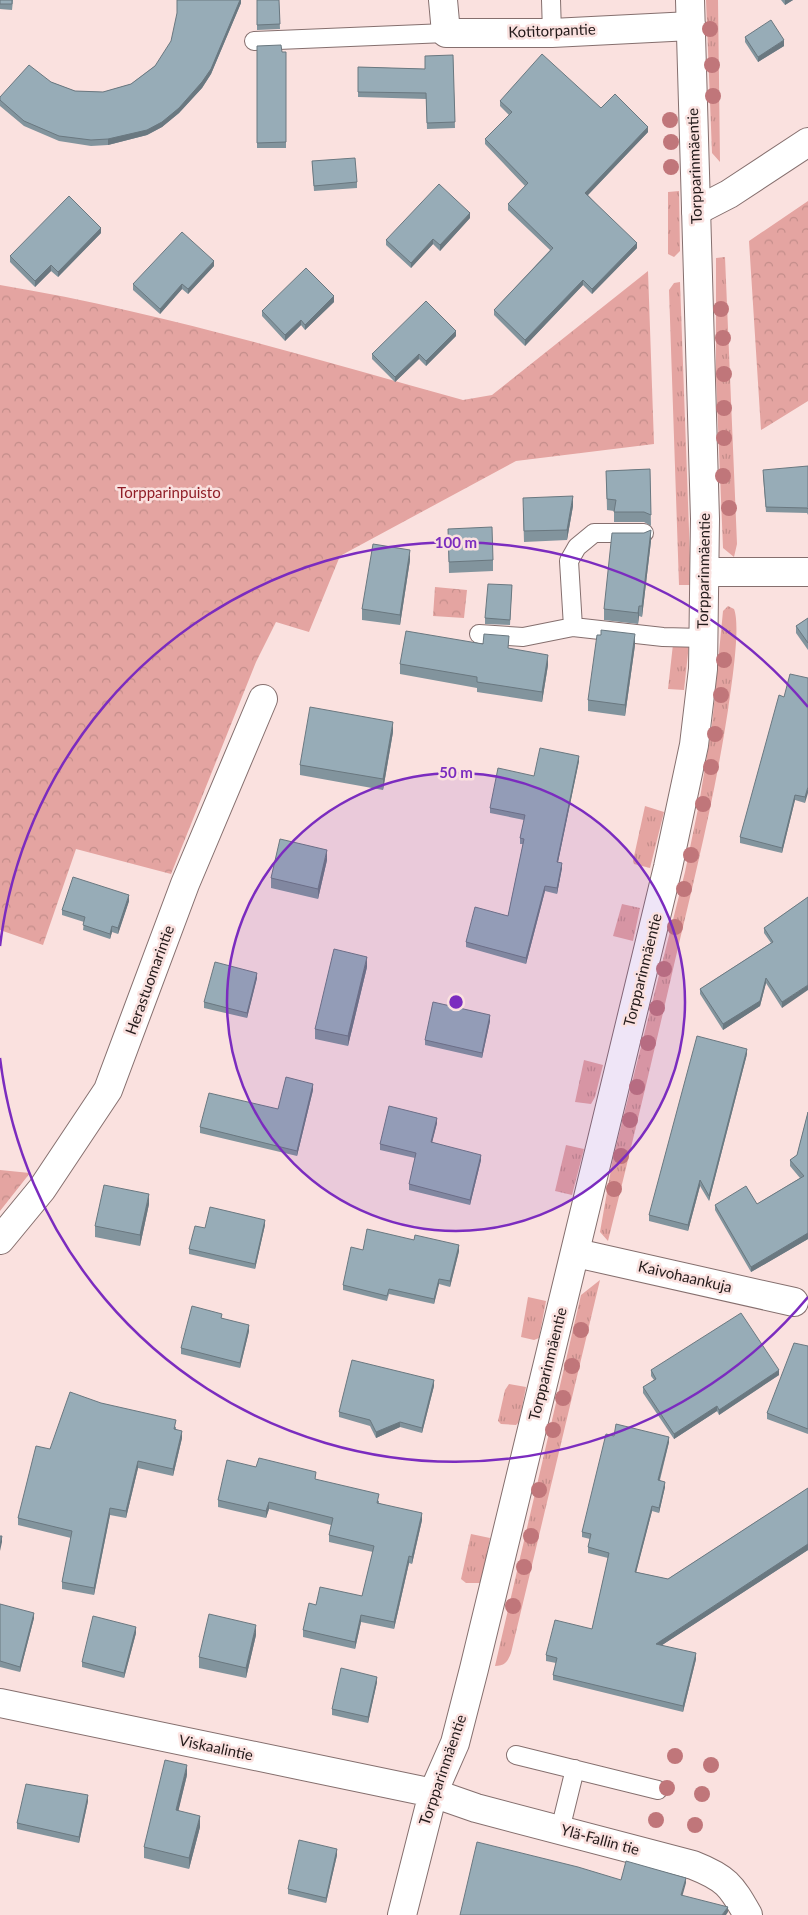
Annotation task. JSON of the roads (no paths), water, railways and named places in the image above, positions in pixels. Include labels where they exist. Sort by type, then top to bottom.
[{"type":"street","points":[[443,0],[446,33]]},
{"type":"street","name":"Kotitorpantie","points":[[446,33],[552,33],[690,13]]},
{"type":"street","name":"Torpparinmäentie","points":[[402,1915],[433,1793],[457,1734],[576,1253],[668,868],[694,745],[703,669],[705,572],[690,13]]},
{"type":"street","points":[[696,211],[729,194],[808,142]]},
{"type":"street","points":[[705,572],[808,572]]},
{"type":"street","name":"Herastuomarintie","points":[[0,1240],[42,1189],[108,1090],[186,884],[263,699]]},
{"type":"street","name":"Kaivohaankuja","points":[[576,1253],[801,1303]]},
{"type":"street","name":"Viskaalintie","points":[[0,1703],[433,1793]]},
{"type":"street","name":"Ylä-Fallin tie","points":[[433,1793],[476,1808],[693,1865],[718,1875],[733,1889],[748,1915]]},
{"type":"lane","points":[[551,0],[552,33]]},
{"type":"lane","points":[[254,41],[446,33]]},
{"type":"lane","points":[[574,627],[568,561],[576,547],[594,533],[644,533]]},
{"type":"lane","points":[[480,634],[524,637],[574,627],[703,638]]},
{"type":"lane","points":[[516,1755],[658,1790]]},
{"type":"lane","points":[[560,1830],[575,1769]]},
{"type":"park label","name":"Torpparinpuisto","points":[[169,493]]}]
